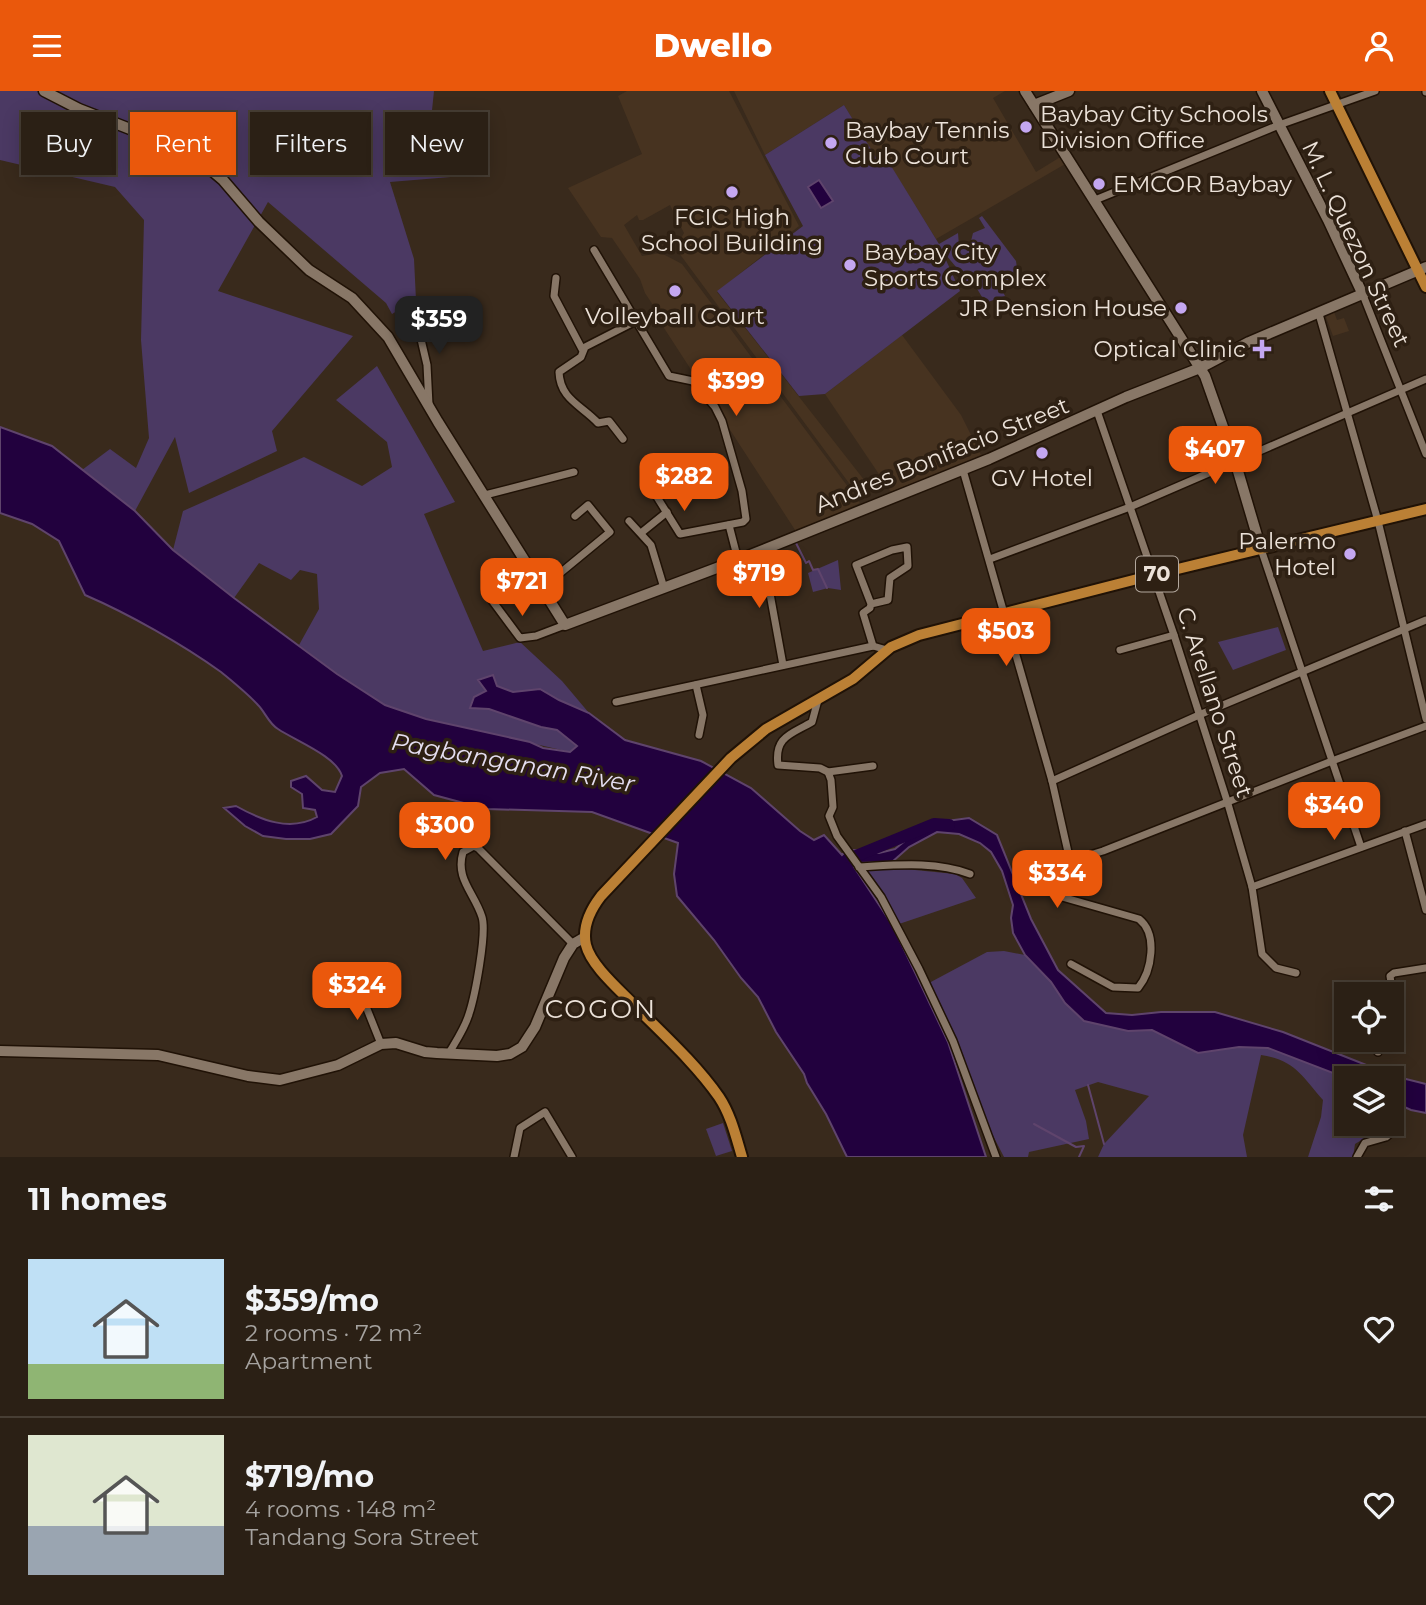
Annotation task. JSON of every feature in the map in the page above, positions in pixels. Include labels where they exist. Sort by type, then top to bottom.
[{"type":"main road","points":[[1330,91],[1421,269],[1426,287]]},
{"type":"main road","name":"70","points":[[585,937],[594,906],[731,758],[766,729],[853,679],[889,649],[919,635],[1426,509]]},
{"type":"main road","points":[[585,937],[593,960],[705,1079],[720,1099],[730,1118],[742,1157]]},
{"type":"street","points":[[44,91],[79,109],[176,147],[223,180],[259,222],[309,270],[352,297],[388,337],[565,625]]},
{"type":"street","points":[[1025,91],[1205,376],[1361,847]]},
{"type":"street","points":[[1034,104],[1069,91]]},
{"type":"street","name":"M. L. Quezon Street","points":[[1262,91],[1363,295],[1426,454]]},
{"type":"street","points":[[1095,200],[1279,125],[1375,91]]},
{"type":"street","points":[[594,250],[669,376],[693,380],[720,417],[747,517],[743,522],[680,534],[647,481]]},
{"type":"street","name":"Andres Bonifacio Street","points":[[485,591],[520,638],[536,636],[738,560],[963,470],[1200,368],[1249,342],[1421,269]]},
{"type":"street","points":[[556,278],[554,296],[582,349],[581,357],[559,370],[561,388],[566,396],[582,406],[598,423],[609,421],[623,439]]},
{"type":"street","points":[[1319,314],[1378,521],[1426,719]]},
{"type":"street","points":[[582,349],[636,321]]},
{"type":"street","points":[[429,406],[427,365],[420,335],[447,331],[452,322]]},
{"type":"street","points":[[989,559],[1130,507],[1426,379]]},
{"type":"street","name":"C. Arellano Street","points":[[1097,411],[1174,635],[1228,804],[1252,887],[1262,954],[1276,968],[1296,973]]},
{"type":"street","points":[[963,470],[1052,781],[1070,861]]},
{"type":"street","points":[[485,495],[574,472]]},
{"type":"street","points":[[542,588],[610,532],[588,505],[575,516]]},
{"type":"street","points":[[641,533],[667,512]]},
{"type":"street","points":[[629,521],[651,545],[664,588]]},
{"type":"street","points":[[729,525],[738,560]]},
{"type":"street","points":[[871,604],[888,600],[892,574],[908,566],[907,547],[856,565],[871,604],[863,614],[873,646]]},
{"type":"street","points":[[762,550],[783,665]]},
{"type":"street","points":[[1052,781],[1199,715],[1426,620]]},
{"type":"street","points":[[1121,650],[1174,635]]},
{"type":"street","points":[[615,702],[873,646],[889,649]]},
{"type":"street","points":[[696,685],[703,715],[699,735]]},
{"type":"street","points":[[818,700],[812,722],[786,734],[776,755],[778,765],[820,768],[828,772],[873,766]]},
{"type":"street","points":[[1071,964],[1112,987],[1132,989],[1141,984],[1151,952],[1146,929],[1139,919],[1062,897],[1058,886],[1060,864],[1103,851],[1228,804],[1426,726]]},
{"type":"street","points":[[828,772],[833,807],[829,816],[845,849],[901,933],[940,1012],[996,1157]]},
{"type":"street","points":[[1252,887],[1426,824]]},
{"type":"street","points":[[1405,831],[1426,910]]},
{"type":"street","points":[[449,1053],[469,1016],[483,935],[482,918],[467,883],[460,875],[459,864],[463,852],[474,846],[478,848],[573,944]]},
{"type":"street","points":[[858,866],[914,865],[953,868],[970,874]]},
{"type":"street","points":[[0,1051],[158,1055],[248,1076],[280,1080],[338,1065],[381,1044],[397,1043],[425,1052],[497,1056],[510,1054],[522,1047],[534,1027],[564,958],[573,944],[585,937]]},
{"type":"street","points":[[1391,982],[1390,976],[1394,973],[1426,968]]},
{"type":"street","points":[[359,989],[381,1044]]},
{"type":"street","points":[[514,1157],[520,1128],[545,1112],[572,1157]]},
{"type":"street","points":[[1357,1157],[1365,1143],[1386,1136]]},
{"type":"shaded area","points":[[0,91],[434,91],[432,112],[385,112],[385,175],[475,175],[390,182],[414,259],[416,300],[392,314],[386,303],[268,202],[218,291],[353,336],[272,431],[277,451],[189,493],[175,437],[135,511],[82,470],[110,449],[136,468],[149,438],[141,340],[144,220],[115,187],[64,175],[116,175],[116,112],[21,112],[21,165],[0,160]]},
{"type":"shaded area","points":[[627,91],[729,91],[799,226],[717,292],[872,490],[860,498],[679,253],[677,245],[684,233],[670,205],[643,220],[639,220],[637,215],[624,225],[642,256],[661,253],[682,264],[860,503],[797,533],[664,328],[665,323],[645,293],[640,279],[612,238],[601,237],[568,188],[642,154],[618,96]]},
{"type":"shaded area","points":[[734,91],[1005,91],[993,98],[1036,172],[1062,156],[1067,163],[936,239],[885,157],[877,160],[844,105],[765,155]]},
{"type":"shaded area","name":"Baybay City Sports Complex","points":[[844,105],[877,159],[885,156],[939,244],[958,233],[959,246],[969,249],[973,233],[985,228],[979,218],[982,216],[1016,261],[1018,276],[997,280],[1005,296],[979,305],[976,301],[982,297],[976,287],[966,287],[956,267],[941,249],[960,291],[825,394],[799,396],[717,291],[803,226],[765,155]]},
{"type":"shaded area","points":[[1334,312],[1337,320],[1344,318],[1349,331],[1333,336],[1326,317]]},
{"type":"shaded area","points":[[902,335],[961,415],[981,455],[891,492],[825,394]]},
{"type":"shaded area","points":[[377,366],[455,502],[424,514],[483,651],[520,642],[562,681],[589,713],[540,689],[513,692],[497,686],[493,676],[478,681],[486,691],[470,707],[489,709],[557,730],[577,747],[570,752],[426,719],[385,705],[337,674],[299,645],[319,609],[317,574],[300,570],[291,580],[259,563],[234,598],[173,550],[183,511],[304,457],[362,486],[392,467],[387,442],[336,400]]},
{"type":"shaded area","points":[[838,560],[841,590],[828,588],[813,592],[808,573]]},
{"type":"shaded area","points":[[1278,627],[1286,650],[1233,670],[1218,642]]},
{"type":"shaded area","points":[[895,868],[955,874],[962,878],[976,898],[899,924],[876,883],[864,869]]},
{"type":"shaded area","points":[[1004,951],[1025,955],[1051,982],[1065,1003],[1084,1021],[1128,1031],[1152,1030],[1184,1046],[1268,1048],[1334,1073],[1334,1136],[1368,1136],[1355,1144],[1353,1157],[1308,1157],[1321,1117],[1323,1100],[1297,1070],[1273,1057],[1261,1055],[1243,1135],[1247,1157],[1098,1157],[1104,1144],[1149,1096],[1098,1082],[1075,1090],[1089,1139],[1029,1152],[1028,1157],[1004,1157],[989,1128],[953,1033],[929,983],[987,952]]},
{"type":"shaded area","points":[[723,1123],[732,1151],[716,1156],[706,1129]]},
{"type":"water","points":[[819,180],[833,201],[821,208],[808,187]]},
{"type":"water","name":"Pagbanganan River","points":[[0,427],[52,446],[135,511],[173,550],[234,598],[337,674],[385,705],[426,719],[530,742],[543,748],[570,752],[577,746],[557,730],[489,709],[470,708],[474,697],[486,691],[478,680],[493,675],[497,686],[513,692],[540,689],[589,713],[625,740],[701,761],[751,788],[800,831],[814,840],[824,835],[842,855],[853,850],[879,853],[895,849],[912,835],[939,822],[969,818],[997,835],[1031,919],[1058,970],[1106,1013],[1132,1015],[1215,1012],[1283,1032],[1369,1066],[1334,1066],[1334,1073],[1268,1048],[1239,1047],[1198,1053],[1152,1030],[1128,1031],[1084,1021],[1065,1003],[1051,982],[1025,955],[1013,933],[1013,905],[1002,871],[991,852],[980,843],[959,834],[937,832],[909,847],[892,862],[858,863],[854,867],[893,926],[948,1042],[986,1157],[847,1157],[804,1074],[776,1032],[758,997],[677,896],[674,874],[678,843],[592,812],[486,809],[434,795],[404,769],[380,773],[361,787],[358,806],[331,834],[310,839],[263,836],[245,826],[224,808],[236,806],[265,820],[286,824],[307,821],[317,817],[315,810],[303,808],[302,794],[291,787],[291,781],[306,776],[322,790],[335,792],[342,776],[338,769],[324,756],[275,727],[254,701],[221,672],[155,630],[85,595],[59,541],[32,524],[0,513]]},
{"type":"water","points":[[1404,1078],[1426,1084],[1426,1113],[1404,1107]]},
{"type":"waterway","points":[[796,543],[806,563],[809,561],[813,570],[818,569],[827,588]]},
{"type":"waterway","points":[[851,858],[934,824],[949,825]]},
{"type":"waterway","points":[[1088,1085],[1104,1144]]},
{"type":"waterway","points":[[1034,1124],[1076,1147],[1084,1146],[1079,1157]]},
{"type":"place","name":"Baybay City Schools Division Office","points":[[1026,127]]},
{"type":"place","name":"Baybay Tennis Club Court","points":[[831,143]]},
{"type":"place","name":"EMCOR Baybay","points":[[1099,184]]},
{"type":"place","name":"FCIC High School Building","points":[[732,192]]},
{"type":"place","name":"Baybay City Sports Complex","points":[[850,265]]},
{"type":"place","name":"Volleyball Court","points":[[675,291]]},
{"type":"place","name":"JR Pension House","points":[[1181,308]]},
{"type":"place","name":"Optical Clinic","points":[[1262,349]]},
{"type":"place","name":"GV Hotel","points":[[1042,453]]},
{"type":"place","name":"Palermo Hotel","points":[[1350,554]]},
{"type":"district","name":"COGON","points":[[601,1009]]}]
